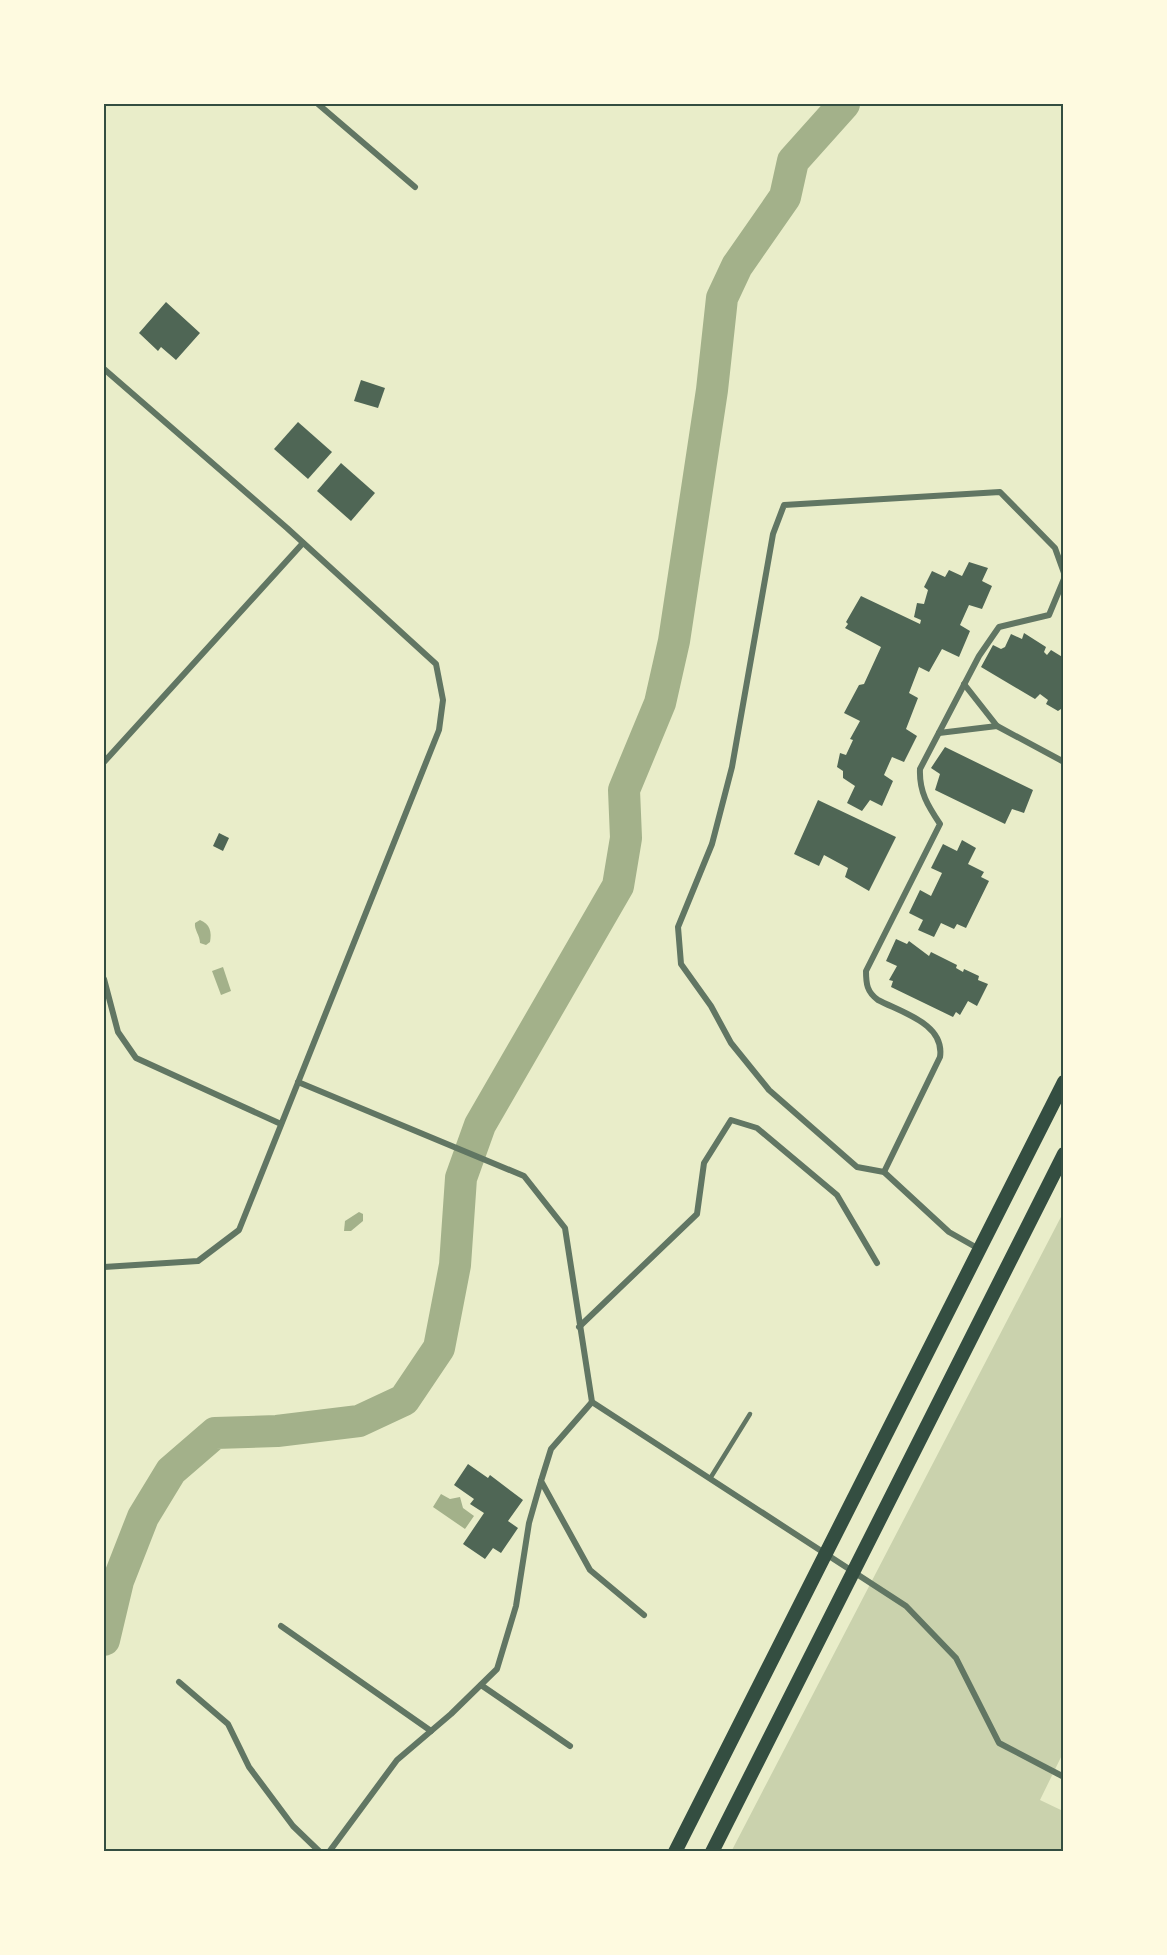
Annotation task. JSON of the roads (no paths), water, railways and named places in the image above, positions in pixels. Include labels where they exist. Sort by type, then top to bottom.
[{"type":"main road","points":[[675,1851],[1064,1082]]},
{"type":"main road","points":[[712,1851],[1064,1154]]},
{"type":"street","points":[[318,104],[414,187]]},
{"type":"street","points":[[104,380],[106,371],[303,543],[436,664],[443,700],[439,730],[239,1230],[198,1261],[104,1267]]},
{"type":"street","points":[[979,1249],[950,1232],[884,1172],[858,1167],[769,1090],[731,1043],[711,1006],[681,964],[678,927],[712,844],[732,767],[773,534],[784,505],[1000,492],[1054,548],[1064,573]]},
{"type":"street","points":[[104,762],[303,543]]},
{"type":"street","points":[[884,1172],[940,1057],[942,1046],[939,1036],[931,1028],[871,995],[866,983],[867,971],[940,824],[925,801],[919,786],[920,769],[964,684],[999,627],[1049,615],[1064,579]]},
{"type":"street","points":[[964,684],[997,726],[1064,762]]},
{"type":"street","points":[[939,733],[997,726]]},
{"type":"street","points":[[104,979],[118,1032],[136,1058],[281,1124]]},
{"type":"street","points":[[298,1082],[524,1176],[564,1228],[592,1402],[906,1606],[956,1658],[999,1743],[1064,1777]]},
{"type":"street","points":[[579,1327],[697,1214],[704,1163],[719,1135],[732,1120],[757,1128],[837,1195],[877,1263]]},
{"type":"street","points":[[329,1851],[397,1760],[497,1669],[516,1606],[529,1523],[551,1449],[592,1402]]},
{"type":"street","points":[[541,1481],[590,1570],[644,1615]]},
{"type":"street","points":[[281,1626],[431,1731]]},
{"type":"street","points":[[179,1682],[228,1724],[249,1767],[293,1826],[320,1851]]},
{"type":"street","points":[[481,1685],[570,1746]]},
{"type":"lane","points":[[711,1478],[750,1414]]},
{"type":"waterway","points":[[104,1640],[118,1581],[143,1517],[171,1471],[215,1433],[277,1431],[359,1421],[404,1400],[439,1348],[455,1265],[461,1178],[480,1125],[618,886],[626,838],[624,790],[660,703],[674,641],[712,390],[722,298],[737,266],[785,197],[793,161],[844,104]]}]
